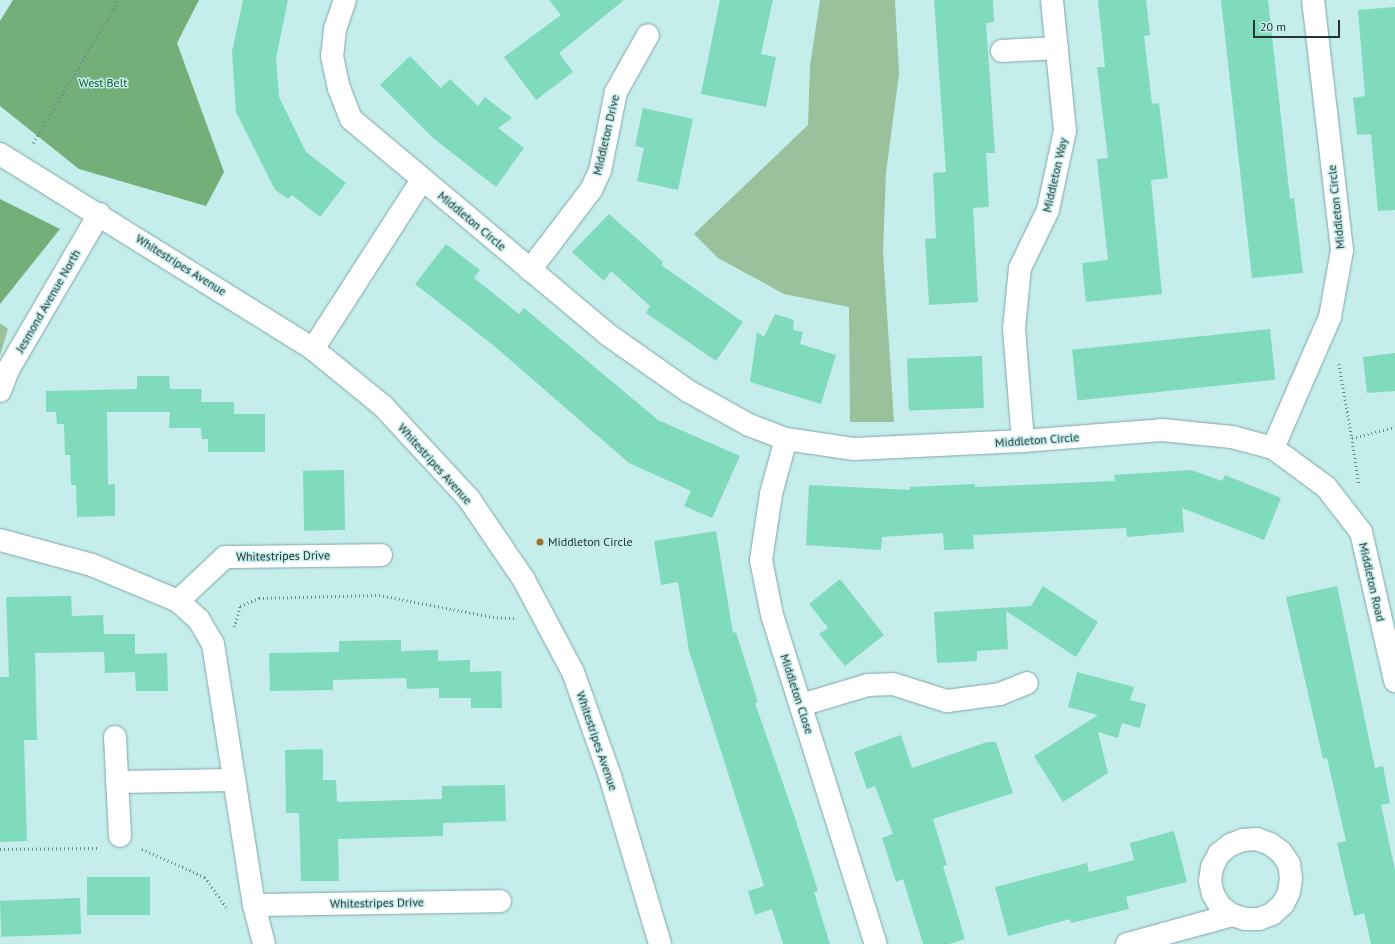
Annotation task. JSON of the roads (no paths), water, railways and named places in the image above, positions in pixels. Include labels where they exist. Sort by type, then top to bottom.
[{"type":"street","name":"Middleton Circle","points":[[345,0],[335,29],[332,56],[339,88],[352,119],[422,180],[607,334],[688,391],[749,425],[786,439],[854,449],[1023,441],[1162,430],[1232,436],[1273,448],[1330,317],[1342,250],[1313,0]]},
{"type":"street","name":"Middleton Way","points":[[1023,441],[1014,329],[1020,268],[1048,210],[1065,131],[1052,0]]},
{"type":"street","name":"Middleton Drive","points":[[530,270],[591,190],[600,171],[616,92],[648,35]]},
{"type":"street","points":[[1002,51],[1057,48]]},
{"type":"street","name":"Whitestripes Avenue","points":[[0,154],[99,214],[313,349],[383,406],[469,499],[524,580],[548,620],[573,672],[610,776],[660,944]]},
{"type":"street","points":[[313,349],[422,180]]},
{"type":"street","name":"Jesmond Avenue North","points":[[0,391],[8,370],[99,214]]},
{"type":"street","name":"Middleton Close","points":[[786,439],[771,494],[761,560],[772,615],[876,944]]},
{"type":"street","name":"Middleton Road","points":[[1273,448],[1326,487],[1360,532],[1395,681]]},
{"type":"street","points":[[0,540],[92,565],[178,601],[199,620],[214,644],[254,905],[264,944]]},
{"type":"street","name":"Whitestripes Drive","points":[[178,601],[225,558],[381,555]]},
{"type":"street","points":[[801,704],[868,685],[893,684],[947,701],[1000,694],[1027,683]]},
{"type":"street","points":[[112,842],[117,782],[115,737]]},
{"type":"street","points":[[117,782],[234,780]]},
{"type":"street","name":"Whitestripes Drive","points":[[254,905],[500,901]]},
{"type":"street","points":[[1127,944],[1232,915]]},
{"type":"place","name":"Middleton Circle","points":[[540,542]]},
{"type":"park label","name":"West Belt","points":[[103,83]]}]
